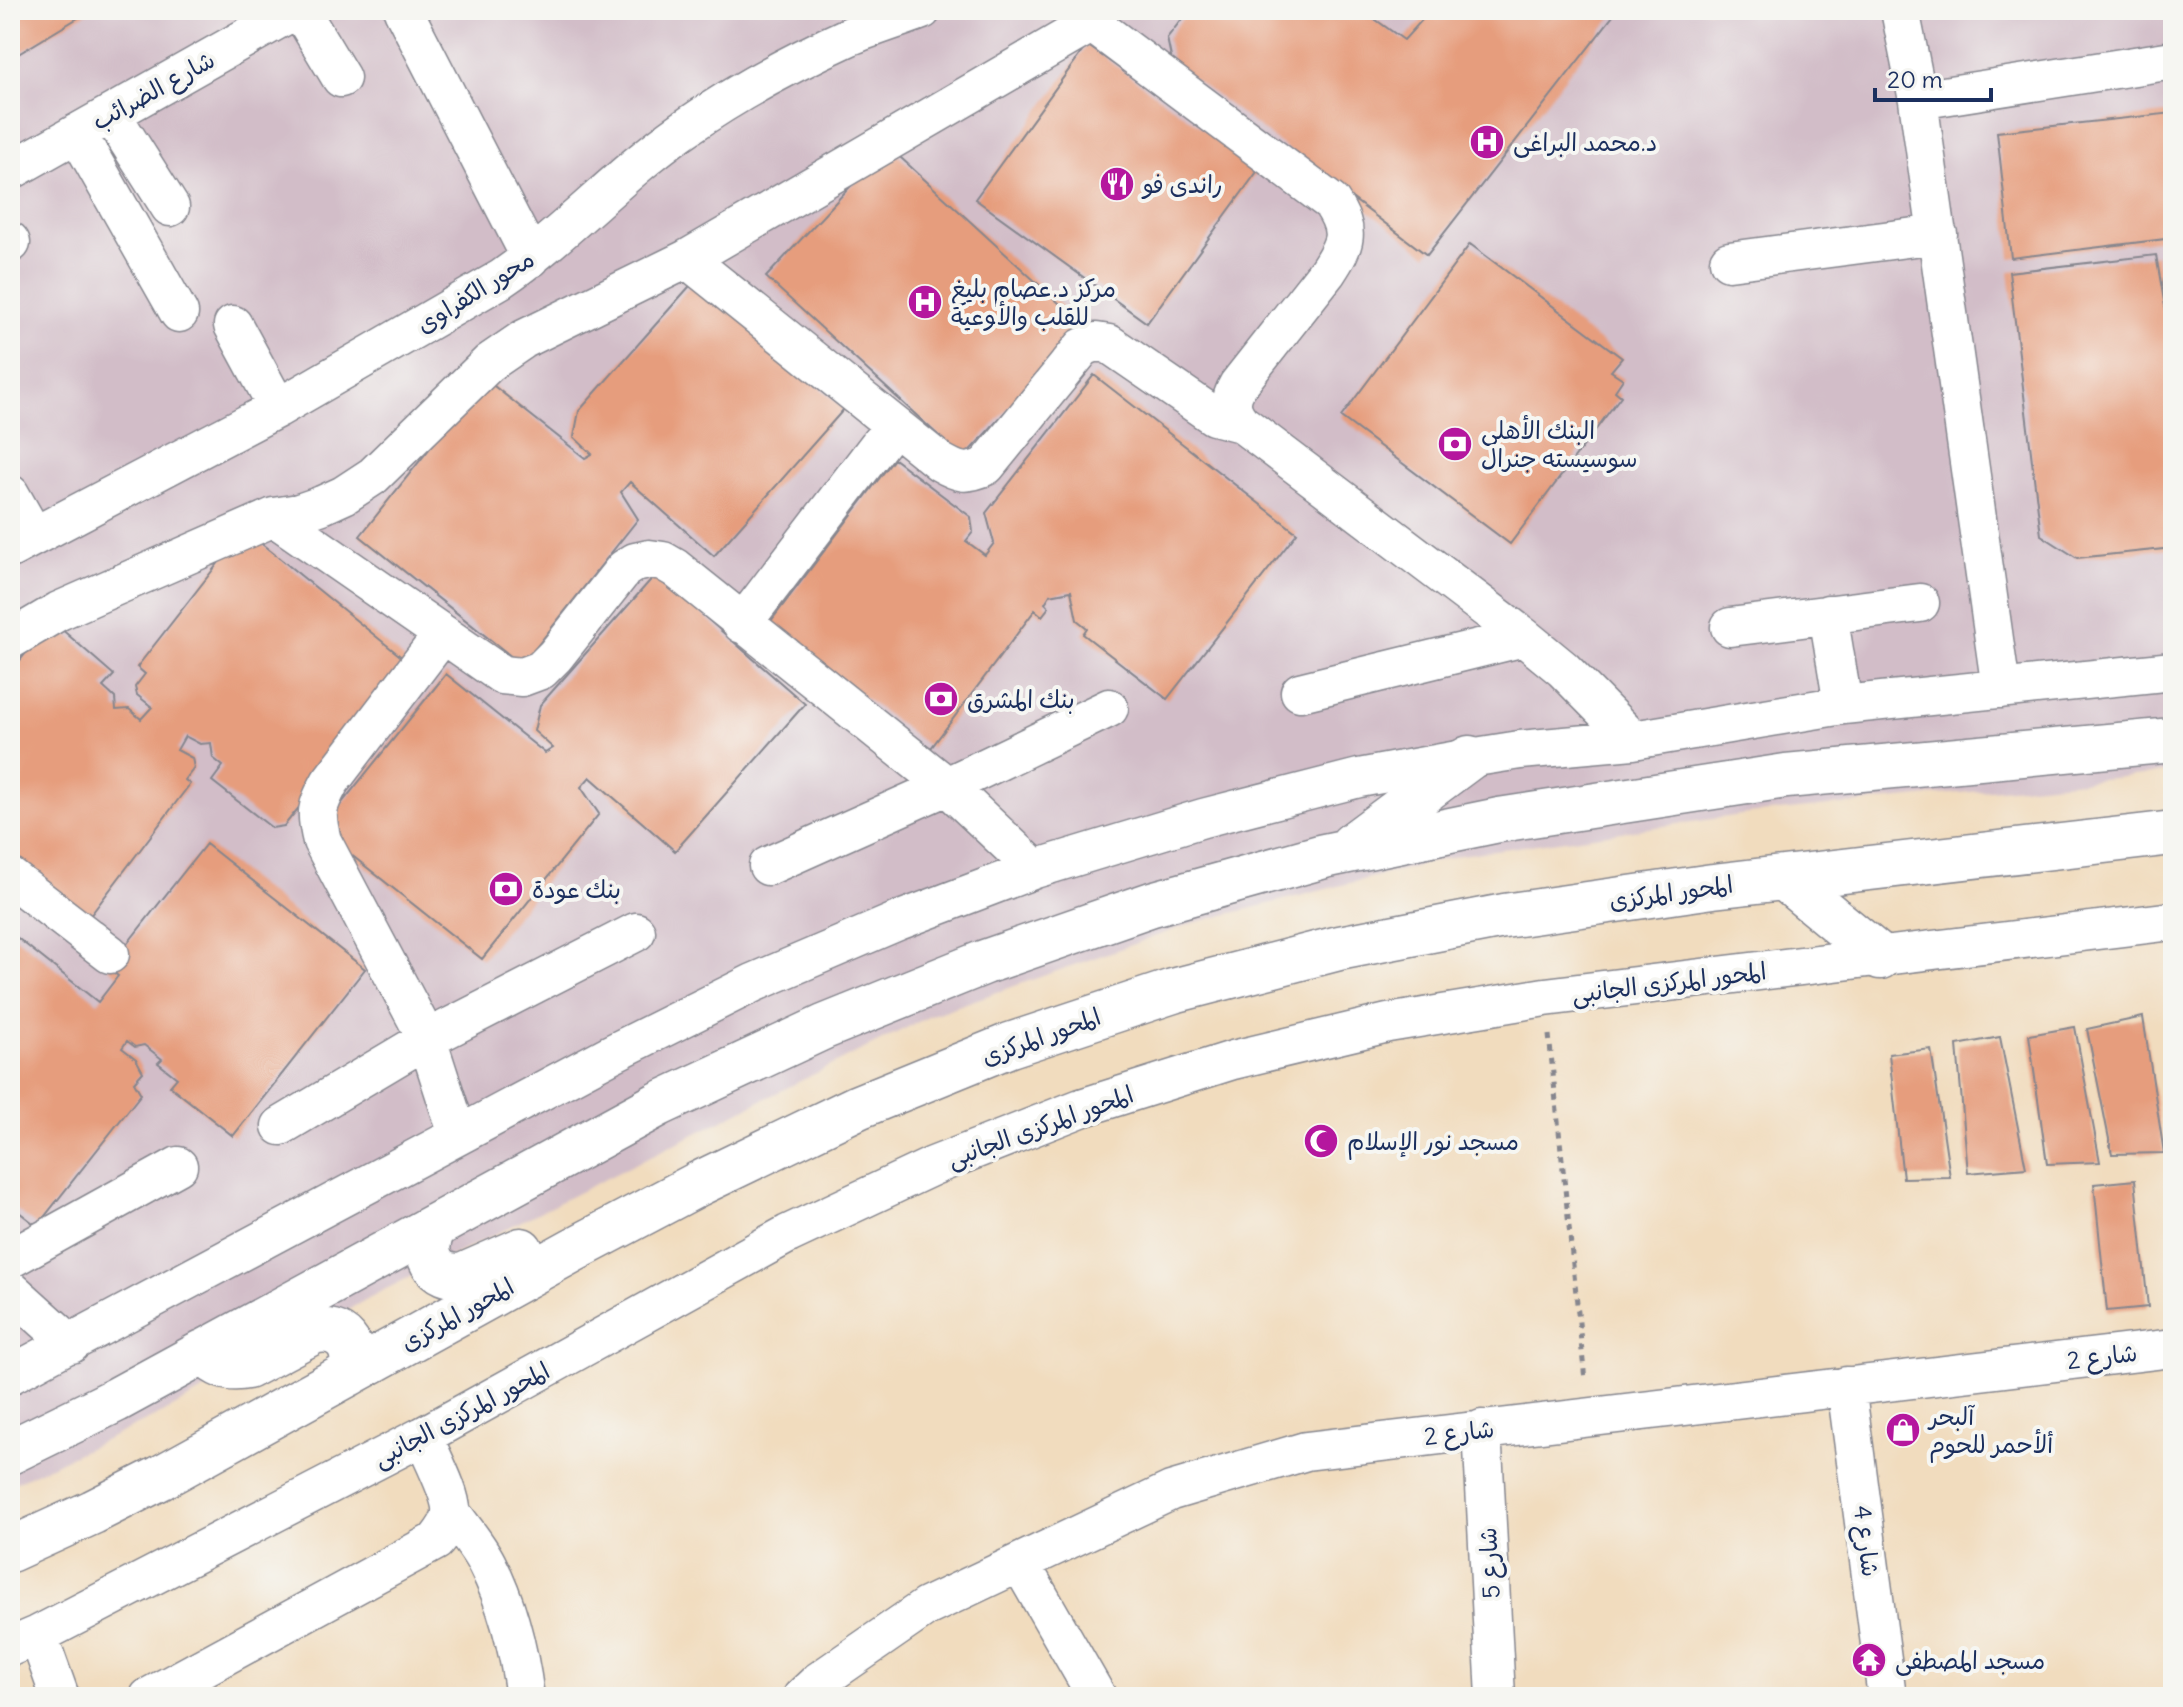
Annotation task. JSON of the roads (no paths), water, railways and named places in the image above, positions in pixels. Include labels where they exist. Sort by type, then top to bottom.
[{"type":"main road","points":[[10,1452],[103,1406],[659,1104],[824,1027],[985,962],[1152,904],[1342,853],[1499,820],[1786,776],[2173,740]]},
{"type":"main road","points":[[1342,853],[1469,758]]},
{"type":"main road","name":"المحور المركزى","points":[[10,1550],[160,1478],[698,1184],[858,1107],[1010,1045],[1173,991],[1339,948],[1504,916],[1698,888],[2173,833]]},
{"type":"main road","points":[[1784,878],[1880,957]]},
{"type":"main road","points":[[435,1227],[429,1236],[429,1258],[435,1268],[454,1276],[464,1275],[543,1242],[573,1250]]},
{"type":"main road","points":[[203,1352],[213,1362],[236,1370],[323,1330],[334,1332],[350,1345],[353,1354],[349,1374]]},
{"type":"street","name":"شارع الضرائب","points":[[10,171],[111,114],[248,22],[298,10]]},
{"type":"street","points":[[298,10],[341,78]]},
{"type":"street","points":[[403,10],[531,258]]},
{"type":"street","name":"محور الكفراوى","points":[[22,542],[278,408],[501,279],[531,258],[683,129],[764,79],[850,37],[922,10]]},
{"type":"street","points":[[1900,10],[1918,100],[1938,234],[2001,689]]},
{"type":"street","points":[[10,640],[59,611],[274,517],[299,513],[344,495],[373,476],[489,363],[524,339],[687,259],[1083,17],[1331,202],[1342,218],[1344,237],[1338,255],[1233,392],[1232,409],[1241,423],[1524,637],[1563,669],[1633,740]]},
{"type":"street","points":[[1918,100],[2173,60]]},
{"type":"street","points":[[111,114],[170,207]]},
{"type":"street","points":[[77,133],[179,313]]},
{"type":"street","points":[[1729,261],[1938,234]]},
{"type":"street","points":[[687,259],[955,471],[971,472],[986,466],[1083,347],[1096,342],[1109,344],[1214,416],[1241,423]]},
{"type":"street","points":[[233,325],[278,408]]},
{"type":"street","points":[[742,624],[894,425]]},
{"type":"street","points":[[10,494],[22,542]]},
{"type":"street","points":[[274,517],[502,675],[522,677],[541,670],[624,569],[635,562],[649,559],[663,561],[947,786],[1035,869]]},
{"type":"street","points":[[1730,627],[1920,603]]},
{"type":"street","points":[[1828,614],[1843,705]]},
{"type":"street","points":[[443,634],[330,782],[316,817],[322,841],[427,1039],[458,1135]]},
{"type":"street","points":[[1300,692],[1524,637]]},
{"type":"street","points":[[10,1375],[611,1054],[753,983],[898,921],[1035,869],[1203,818],[1359,778],[1469,758],[1633,740],[1843,705],[2173,671]]},
{"type":"street","points":[[768,866],[947,786],[1109,708]]},
{"type":"street","points":[[10,877],[110,954]]},
{"type":"street","name":"المحور المركزى الجانبى","points":[[24,1641],[423,1436],[788,1234],[933,1166],[1081,1108],[1233,1060],[1388,1023],[1545,997],[2173,921]]},
{"type":"street","points":[[281,1126],[427,1039],[636,932]]},
{"type":"street","points":[[10,1259],[178,1166]]},
{"type":"street","points":[[10,1289],[71,1344]]},
{"type":"street","name":"شارع 2","points":[[802,1697],[819,1681],[926,1607],[1171,1491],[1306,1451],[2173,1348]]},
{"type":"street","name":"شارع 4","points":[[1846,1386],[1887,1697]]},
{"type":"street","name":"شارع 5","points":[[1482,1429],[1496,1697]]},
{"type":"street","points":[[149,1697],[436,1541],[448,1525],[451,1512],[449,1499],[423,1436]]},
{"type":"street","points":[[451,1512],[486,1562],[507,1610],[520,1655],[525,1697]]},
{"type":"street","points":[[1020,1563],[1097,1697]]},
{"type":"street","points":[[24,1641],[60,1697]]},
{"type":"place","name":"د.محمد البراغى","points":[[1487,142]]},
{"type":"place","name":"راندى فو","points":[[1117,184]]},
{"type":"place","name":"مركز د.عصام بليغ للقلب والأوعية","points":[[925,302]]},
{"type":"place","name":"البنك الأهلى سوسيسته جنرال","points":[[1455,444]]},
{"type":"place","name":"بنك المشرق","points":[[941,699]]},
{"type":"place","name":"بنك عودة","points":[[506,889]]},
{"type":"place","name":"مسجد نور الإسلام","points":[[1321,1141]]},
{"type":"place","name":"آلبحر ألأحمر للحوم","points":[[1903,1430]]},
{"type":"place","name":"مسجد المصطفى","points":[[1869,1660]]}]
